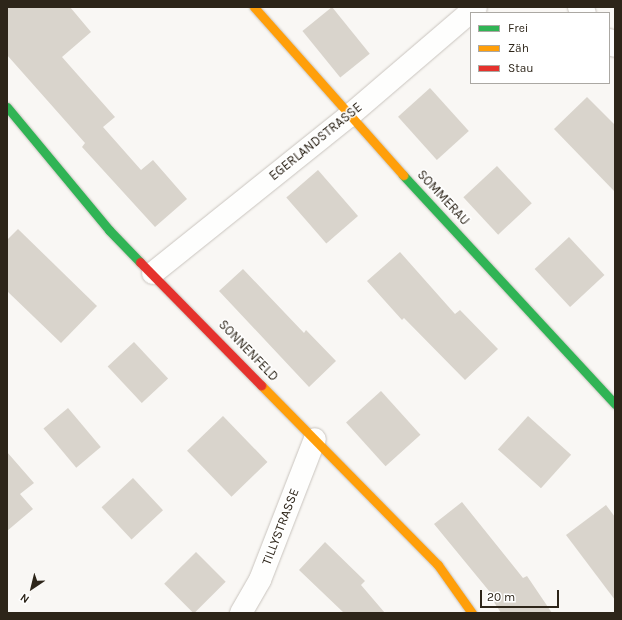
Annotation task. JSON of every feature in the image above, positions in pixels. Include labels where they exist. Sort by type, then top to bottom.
[{"type":"street","name":"SOMMERAU","points":[[254,7],[349,116],[615,404]]},
{"type":"street","name":"EGERLANDSTRASSE","points":[[153,273],[349,116],[470,12]]},
{"type":"street","name":"SONNENFELD","points":[[7,106],[109,230],[153,273],[438,565],[472,613]]},
{"type":"street","name":"TILLYSTRASSE","points":[[241,613],[260,580],[315,438]]},
{"type":"building","points":[[7,7],[70,7],[91,32],[62,57],[115,117],[103,127],[141,170],[153,160],[187,199],[155,227],[82,147],[85,143],[7,55]]},
{"type":"building","points":[[332,7],[370,54],[340,78],[302,31]]},
{"type":"building","points":[[430,88],[469,131],[437,160],[398,117]]},
{"type":"building","points":[[587,97],[615,125],[615,192],[554,129]]},
{"type":"building","points":[[497,166],[532,203],[498,235],[463,197]]},
{"type":"building","points":[[318,170],[358,216],[326,244],[286,198]]},
{"type":"building","points":[[18,229],[97,306],[61,343],[7,291],[7,240]]},
{"type":"building","points":[[569,237],[604,275],[570,307],[535,269]]},
{"type":"building","points":[[400,252],[455,314],[460,310],[498,349],[465,380],[404,318],[402,320],[367,281]]},
{"type":"building","points":[[243,269],[304,333],[306,330],[336,361],[309,387],[219,291]]},
{"type":"building","points":[[134,342],[168,379],[142,403],[108,367]]},
{"type":"building","points":[[381,391],[420,435],[386,466],[346,422]]},
{"type":"building","points":[[68,408],[101,447],[76,468],[43,429]]},
{"type":"building","points":[[223,416],[267,462],[231,497],[187,451]]},
{"type":"building","points":[[528,416],[571,455],[541,488],[498,449]]},
{"type":"building","points":[[7,452],[34,483],[20,494],[33,509],[7,531]]},
{"type":"building","points":[[133,478],[163,510],[132,540],[102,507]]},
{"type":"building","points":[[462,502],[523,578],[527,576],[552,613],[501,613],[492,599],[494,597],[434,524]]},
{"type":"building","points":[[606,505],[615,517],[615,600],[566,535]]},
{"type":"building","points":[[325,542],[365,581],[361,585],[385,613],[344,613],[299,570]]},
{"type":"building","points":[[196,552],[226,582],[194,613],[164,584]]},
{"type":"traffic: fast","points":[[7,107],[109,230],[140,262]]},
{"type":"traffic: fast","points":[[403,175],[615,404]]},
{"type":"traffic: slow","points":[[254,7],[403,175]]},
{"type":"traffic: slow","points":[[261,385],[438,565],[472,613]]},
{"type":"traffic: jam","points":[[140,262],[261,385]]}]
